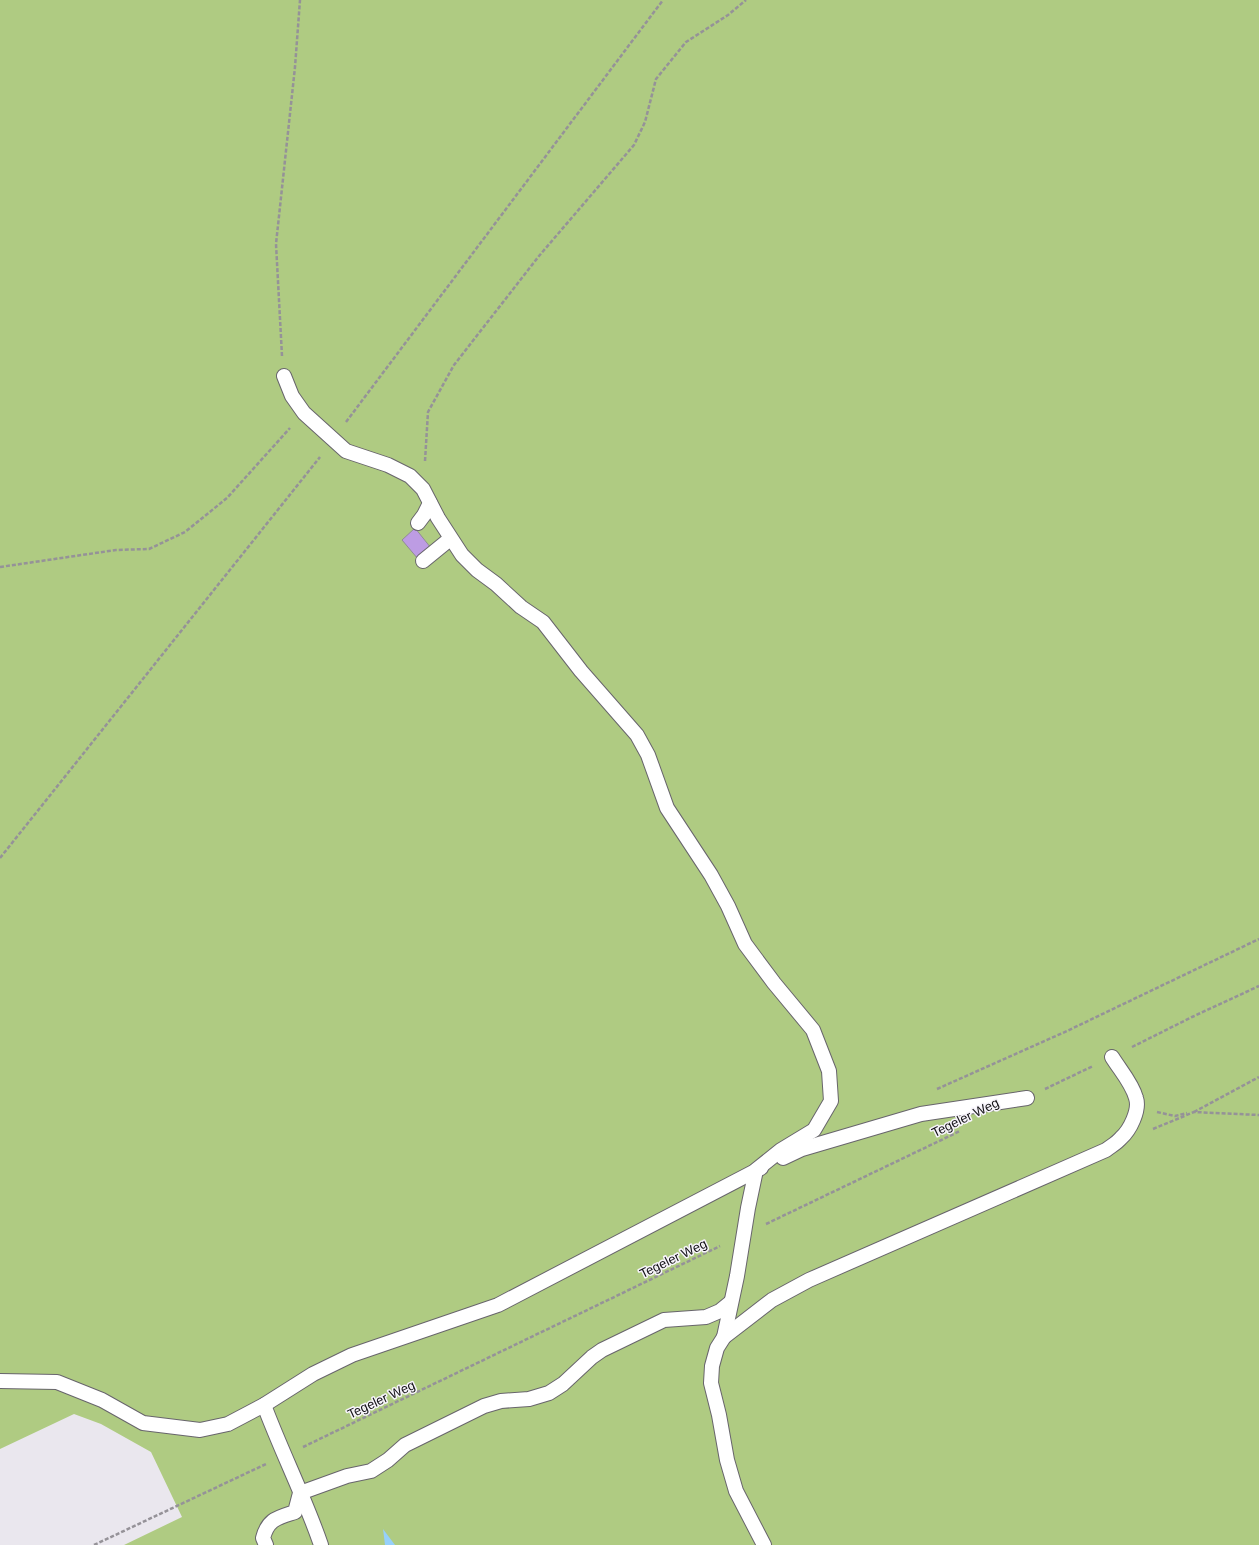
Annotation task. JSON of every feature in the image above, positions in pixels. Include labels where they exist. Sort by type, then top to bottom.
[{"type":"lane","points":[[284,376],[292,396],[304,413],[346,451],[388,465],[410,476],[423,489],[450,539],[462,555],[477,570],[543,622],[581,671],[637,735],[648,755],[667,808],[711,875],[728,906],[745,944],[774,983],[813,1030],[829,1071],[831,1101],[814,1130],[781,1150],[756,1170],[743,1235],[737,1276],[724,1337]]},
{"type":"lane","points":[[418,523],[430,503]]},
{"type":"lane","points":[[423,562],[450,539]]},
{"type":"lane","points":[[764,1545],[736,1491],[727,1460],[719,1415],[711,1383],[712,1366],[717,1348],[724,1337],[772,1300],[809,1280],[1106,1150],[1122,1138],[1130,1126],[1136,1112],[1137,1099],[1131,1086],[1112,1057]]},
{"type":"lane","points":[[0,1380],[57,1382],[102,1400],[143,1423],[200,1430],[228,1424],[264,1406],[313,1374],[352,1355],[498,1305],[756,1170],[802,1150],[921,1114],[1026,1098]]},
{"type":"lane","points":[[300,1494],[347,1476],[371,1471],[388,1460],[406,1445],[484,1406],[501,1402],[529,1399],[549,1393],[563,1384],[592,1357],[602,1350],[664,1320],[706,1317],[720,1312],[731,1302]]},
{"type":"lane","points":[[264,1406],[300,1494],[310,1514],[321,1545]]},
{"type":"lane","points":[[266,1545],[263,1538],[266,1526],[277,1518],[295,1512],[300,1494]]},
{"type":"path","points":[[284,376],[276,244],[295,67],[300,0]]},
{"type":"path","points":[[423,489],[428,412],[454,365],[539,256],[634,145],[645,122],[656,79],[686,42],[728,15],[746,0]]},
{"type":"path","points":[[0,567],[116,550],[149,549],[185,532],[227,498],[278,439],[304,413]]},
{"type":"path","points":[[931,1092],[1067,1031],[1259,939]]},
{"type":"path","points":[[1026,1098],[1259,986]]},
{"type":"path","points":[[1150,1131],[1194,1112],[1259,1077]]},
{"type":"path","points":[[1137,1099],[1148,1109],[1175,1116],[1194,1112],[1259,1115]]},
{"type":"path","name":"Tegeler Weg","points":[[94,1545],[284,1456],[963,1129]]},
{"type":"green space","points":[[0,0],[1259,0],[1259,1545],[124,1545],[182,1517],[151,1452],[101,1424],[74,1414],[0,1449]]},
{"type":"water","points":[[383,1529],[395,1545],[385,1545]]},
{"type":"building","points":[[415,528],[431,548],[418,559],[402,540]]}]
